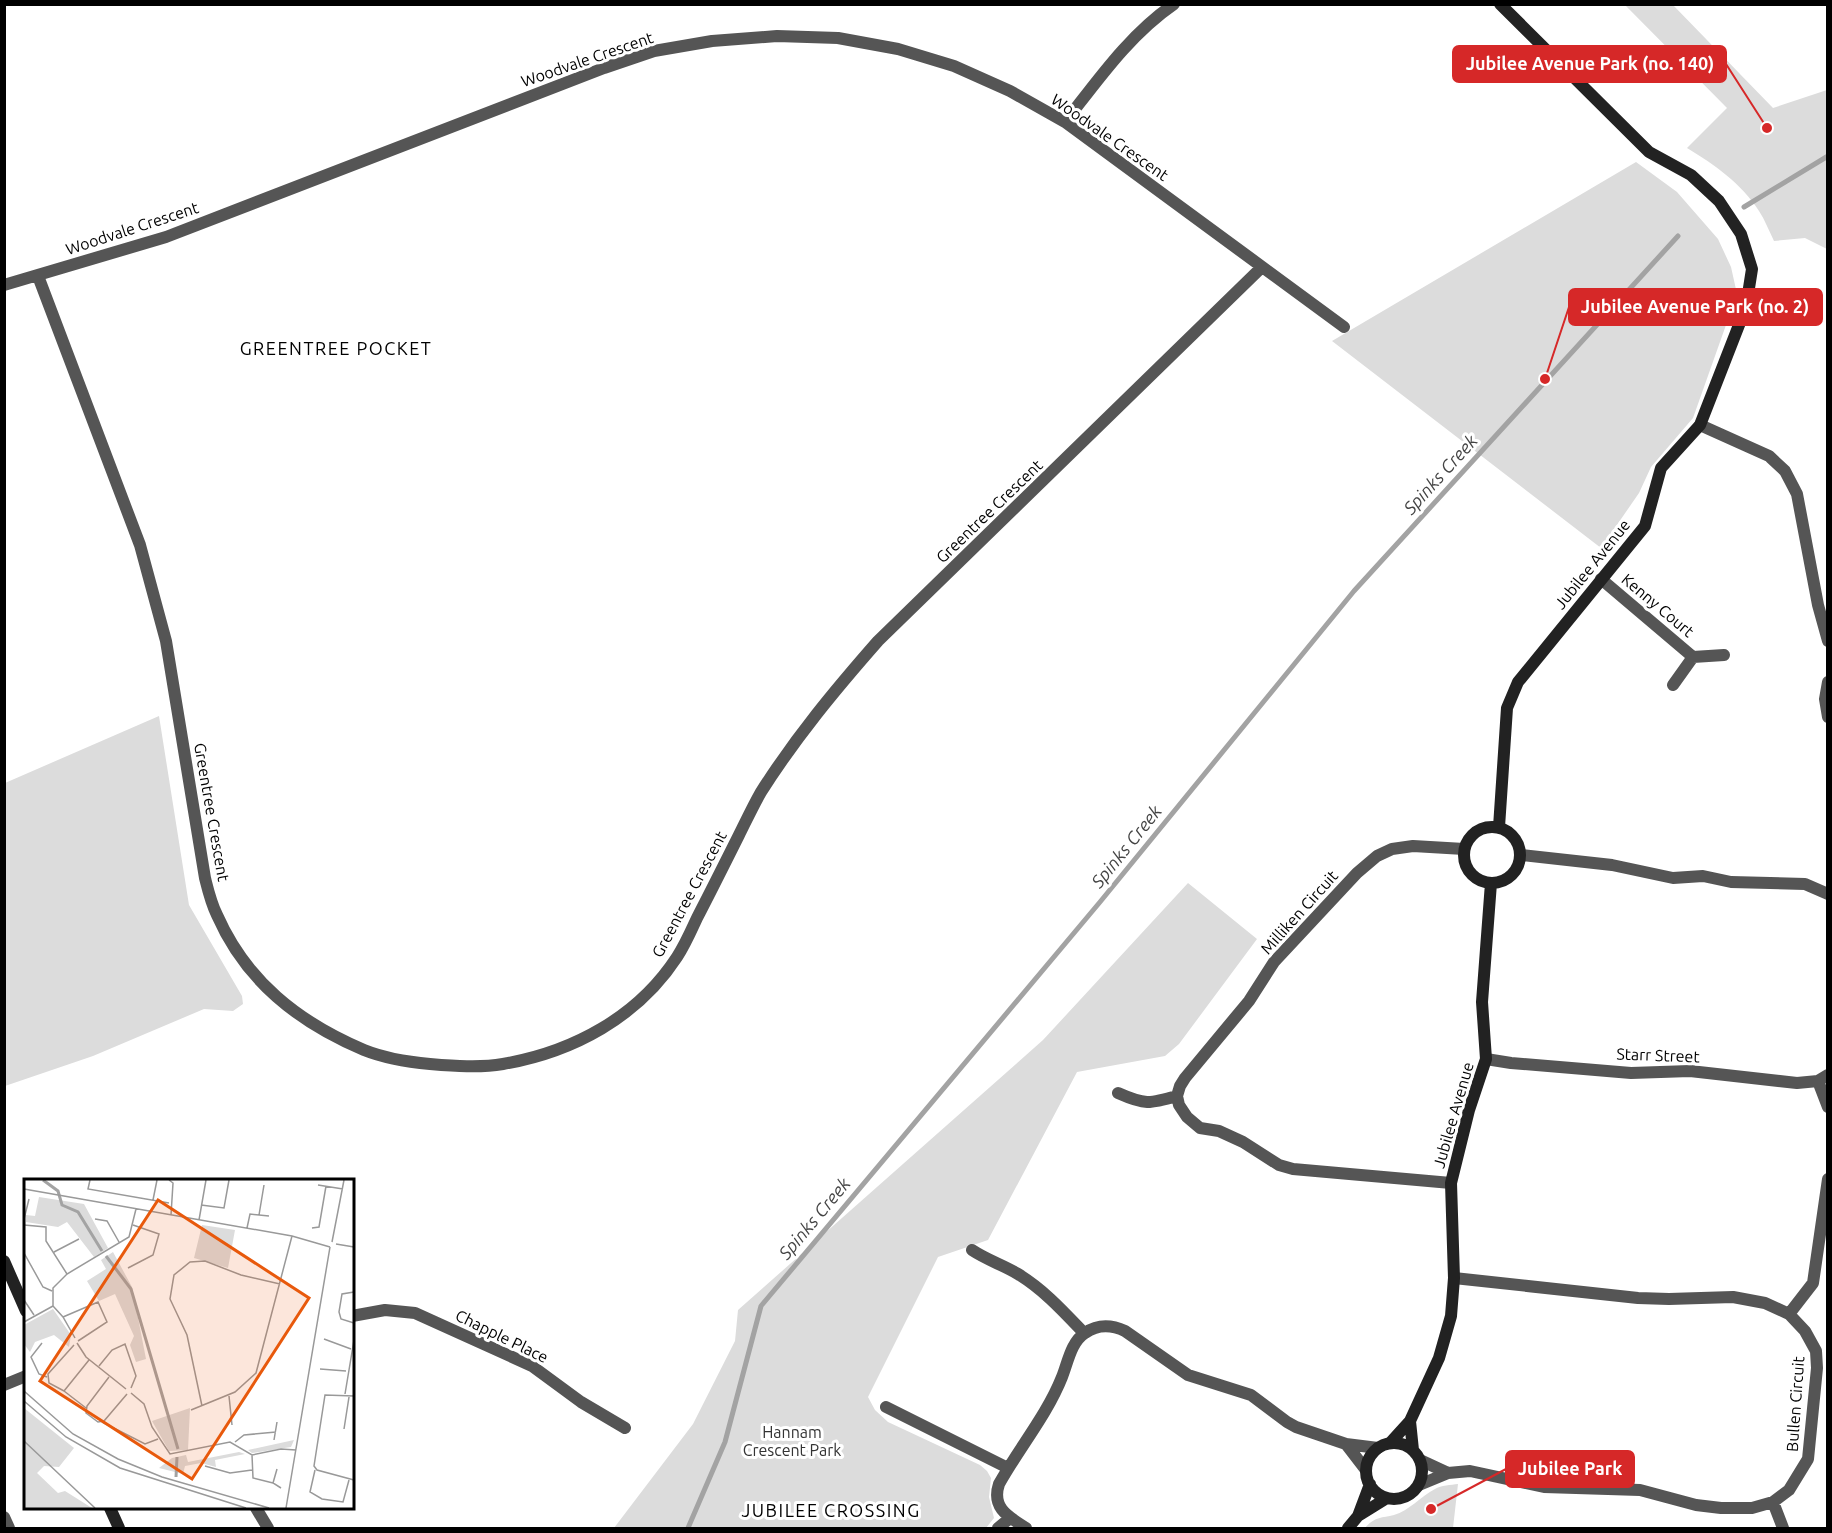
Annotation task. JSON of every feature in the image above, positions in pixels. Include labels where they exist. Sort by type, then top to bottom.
[{"type":"street","points":[[1065,122],[1122,49],[1153,19],[1174,4]]},
{"type":"street","name":"Jubilee Avenue","points":[[1499,827],[1508,708],[1518,682],[1645,525],[1661,468],[1700,424],[1746,307],[1752,269],[1741,234],[1719,201],[1691,174],[1649,153],[1500,4]]},
{"type":"street","name":"Woodvale Crescent","points":[[4,285],[166,237],[604,68],[654,51],[712,41],[777,36],[838,39],[898,49],[954,66],[1010,91],[1065,122],[1344,327]]},
{"type":"street","name":"Greentree Crescent","points":[[38,276],[140,545],[153,587],[166,640],[205,878],[216,914],[236,951],[263,986],[298,1015],[335,1038],[374,1054],[417,1062],[458,1066],[502,1065],[544,1055],[580,1042],[619,1018],[651,990],[678,957],[760,794],[829,696],[878,641],[1262,267]]},
{"type":"street","points":[[1700,424],[1769,456],[1785,471],[1797,494],[1827,641]]},
{"type":"street","name":"Kenny Court","points":[[1601,579],[1692,657],[1724,655]]},
{"type":"street","name":"Kenny Court","points":[[1673,686],[1692,657]]},
{"type":"street","points":[[1827,682],[1825,699],[1827,717]]},
{"type":"street","points":[[1490,826],[1508,831],[1515,838],[1521,855],[1515,872],[1508,879],[1491,883],[1473,876],[1467,868],[1464,849],[1473,833],[1490,826]]},
{"type":"street","name":"Milliken Circuit","points":[[1177,1096],[1185,1078],[1249,1001],[1274,962],[1357,873],[1377,856],[1392,849],[1413,846],[1464,849]]},
{"type":"street","points":[[1521,855],[1612,865],[1672,878],[1703,876],[1731,882],[1805,884],[1827,894]]},
{"type":"street","name":"Jubilee Avenue","points":[[1366,1470],[1370,1457],[1410,1421],[1439,1358],[1451,1316],[1454,1278],[1451,1183],[1469,1110],[1486,1059],[1482,1002],[1491,883]]},
{"type":"street","name":"Starr Street","points":[[1486,1059],[1631,1073],[1690,1071],[1797,1083],[1823,1078]]},
{"type":"street","points":[[1823,1078],[1827,1107]]},
{"type":"street","points":[[1118,1093],[1138,1102],[1155,1102],[1177,1096],[1179,1105],[1187,1117],[1200,1128],[1220,1131],[1243,1142],[1279,1166],[1451,1183]]},
{"type":"street","points":[[1789,1314],[1814,1283],[1827,1179]]},
{"type":"street","points":[[972,1250],[1047,1294],[1084,1333]]},
{"type":"street","points":[[4,1262],[24,1307]]},
{"type":"street","name":"Bullen Circuit","points":[[1454,1278],[1638,1298],[1733,1297],[1764,1303],[1789,1314],[1805,1331],[1816,1351],[1817,1368],[1808,1459],[1789,1490],[1773,1502]]},
{"type":"street","name":"Chapple Place","points":[[354,1316],[385,1310],[414,1314],[532,1366],[581,1402],[625,1428]]},
{"type":"street","points":[[1026,1528],[1010,1518],[999,1506],[996,1495],[999,1484],[1061,1380],[1073,1348],[1084,1333],[1101,1326],[1118,1328],[1188,1375],[1251,1395],[1296,1427],[1346,1444],[1399,1443],[1448,1473]]},
{"type":"street","points":[[4,1385],[24,1377]]},
{"type":"street","points":[[886,1407],[1008,1468]]},
{"type":"street","points":[[1410,1421],[1422,1468],[1419,1485]]},
{"type":"street","points":[[1346,1444],[1366,1470],[1374,1490],[1387,1498],[1405,1497],[1419,1485],[1448,1473],[1470,1471],[1544,1487],[1640,1490],[1696,1505],[1721,1508],[1752,1508],[1773,1502],[1783,1528]]},
{"type":"street","points":[[1358,1516],[1370,1484]]},
{"type":"street","points":[[1348,1528],[1358,1516],[1387,1498]]},
{"type":"street","points":[[110,1509],[119,1528]]},
{"type":"street","points":[[257,1509],[268,1528]]},
{"type":"street","points":[[4,1517],[9,1528]]},
{"type":"street","points":[[998,1528],[1010,1518]]},
{"type":"green space","points":[[1625,5],[1673,5],[1773,108],[1827,90],[1827,249],[1805,238],[1774,241],[1761,214],[1736,183],[1687,148],[1727,108]]},
{"type":"green space","points":[[1636,162],[1677,192],[1718,239],[1731,267],[1737,294],[1693,418],[1651,467],[1639,493],[1601,548],[1332,341]]},
{"type":"green space","points":[[159,716],[189,905],[242,996],[243,1004],[233,1011],[204,1009],[93,1056],[5,1086],[5,783]]},
{"type":"green space","name":"Hannam Crescent Park","points":[[1188,883],[1257,939],[1179,1044],[1165,1056],[1077,1072],[988,1240],[938,1257],[868,1397],[875,1410],[888,1422],[980,1465],[987,1471],[991,1478],[989,1497],[994,1518],[986,1528],[614,1528],[693,1424],[735,1341],[738,1310],[1043,1040]]},
{"type":"green space","points":[[1458,1484],[1453,1528],[1365,1528],[1375,1520],[1405,1510],[1437,1488]]},
{"type":"waterway","name":"Spinks Creek","points":[[1744,207],[1828,156]]},
{"type":"waterway","name":"Spinks Creek","points":[[688,1528],[725,1442],[761,1306],[1100,902],[1354,591],[1678,236]]},
{"type":"place","name":"Jubilee Avenue Park (no. 140)","points":[[1767,128]]},
{"type":"place","name":"Jubilee Avenue Park (no. 2)","points":[[1545,379]]},
{"type":"place","name":"Jubilee Park","points":[[1431,1509]]},
{"type":"district","name":"GREENTREE POCKET","points":[[336,348]]},
{"type":"district","name":"JUBILEE CROSSING","points":[[831,1510]]}]
